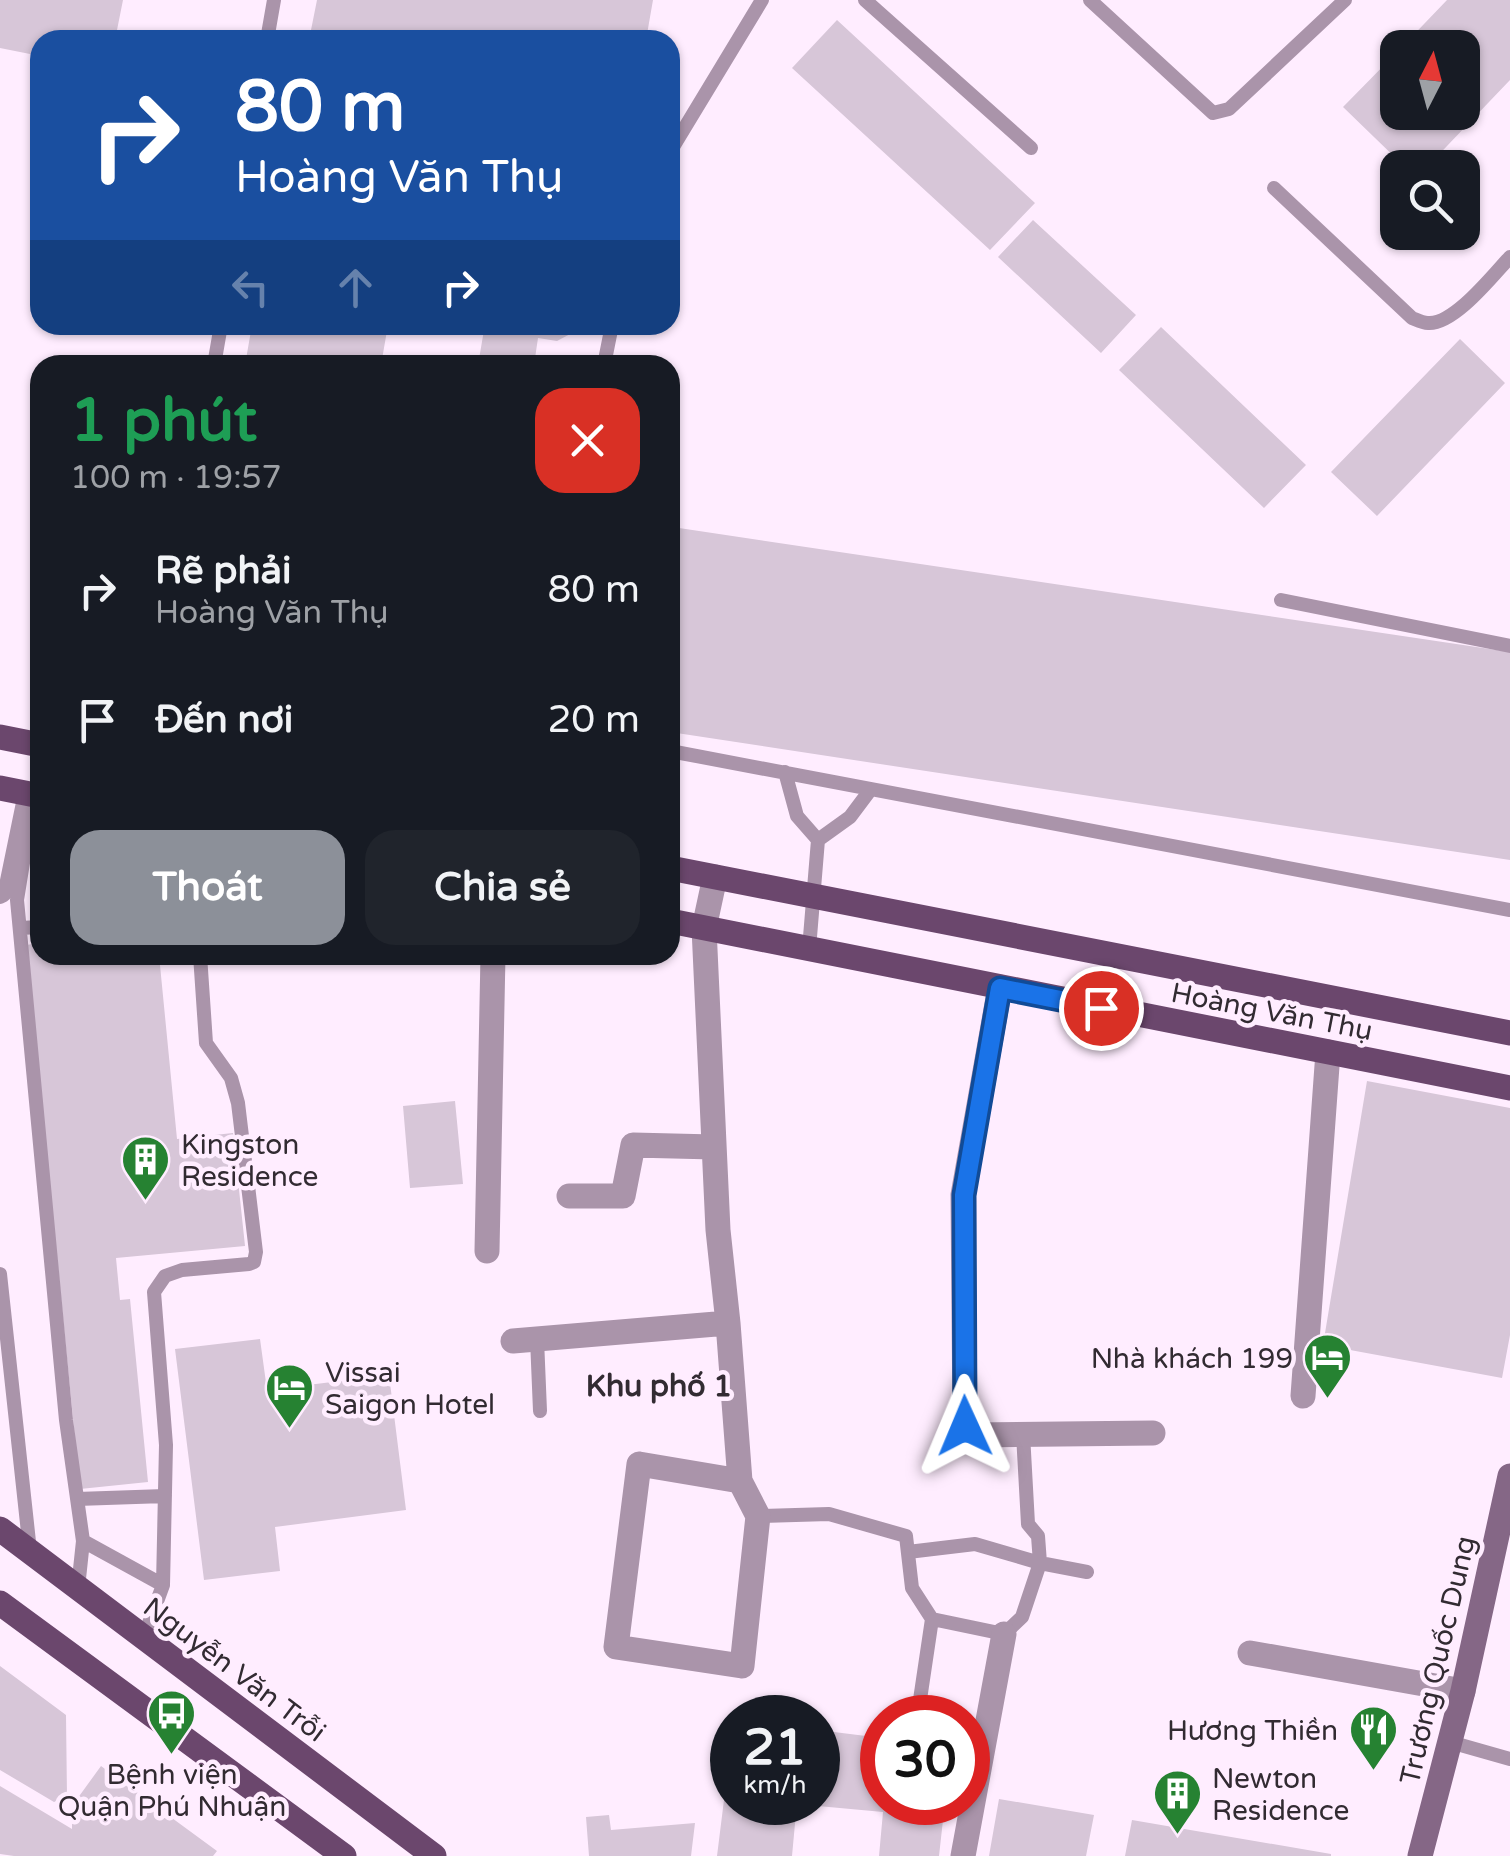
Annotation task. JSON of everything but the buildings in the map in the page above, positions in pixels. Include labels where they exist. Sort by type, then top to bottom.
[{"type":"main road","points":[[0,738],[30,743]]},
{"type":"main road","name":"Hoàng Văn Thụ","points":[[680,870],[1510,1033]]},
{"type":"main road","name":"Hoàng Văn Thụ","points":[[680,923],[1510,1088]]},
{"type":"main road","name":"Nguyễn Văn Trỗi","points":[[0,1530],[434,1856]]},
{"type":"main road","points":[[0,1603],[344,1856]]},
{"type":"street","points":[[714,877],[704,928],[718,1230],[740,1480],[758,1516],[742,1666],[616,1647],[638,1464],[740,1480]]},
{"type":"street","points":[[487,1251],[493,965]]},
{"type":"street","points":[[1000,988],[964,1195],[965,1426],[972,1435],[1154,1432]]},
{"type":"street","points":[[1303,1396],[1328,1052]]},
{"type":"street","points":[[570,1196],[623,1196],[632,1146],[714,1147]]},
{"type":"street","points":[[525,1340],[728,1323]]},
{"type":"street","name":"Trương Quốc Dung","points":[[1420,1856],[1463,1692],[1510,1476]]},
{"type":"street","points":[[963,1856],[1004,1634]]},
{"type":"street","points":[[1250,1653],[1463,1692]]},
{"type":"lane","points":[[269,30],[274,0]]},
{"type":"lane","points":[[680,135],[762,0]]},
{"type":"lane","points":[[865,0],[1031,148]]},
{"type":"lane","points":[[1090,0],[1213,112],[1229,110],[1346,0]]},
{"type":"lane","points":[[1274,188],[1412,318],[1428,323],[1442,320],[1462,306],[1510,257]]},
{"type":"lane","points":[[1280,600],[1510,646]]},
{"type":"lane","points":[[680,752],[1510,910]]},
{"type":"lane","points":[[785,772],[797,816],[818,840],[809,950]]},
{"type":"lane","points":[[818,840],[850,817],[872,789]]},
{"type":"lane","points":[[0,897],[4,895],[25,793]]},
{"type":"lane","points":[[25,793],[17,900],[66,1420],[83,1541],[78,1588]]},
{"type":"lane","points":[[20,928],[30,928]]},
{"type":"lane","points":[[144,1637],[164,1585],[166,1445],[154,1292],[164,1276],[182,1270],[254,1262],[238,1103],[232,1078],[206,1043],[201,965]]},
{"type":"lane","points":[[0,1274],[30,1552]]},
{"type":"lane","points":[[525,1340],[540,1411]]},
{"type":"lane","points":[[932,1619],[1004,1634],[1022,1616],[1040,1563],[1038,1536],[1028,1524],[1023,1434]]},
{"type":"lane","points":[[77,1499],[165,1496]]},
{"type":"lane","points":[[758,1516],[829,1514],[906,1536],[912,1588],[932,1619],[921,1695]]},
{"type":"lane","points":[[83,1541],[164,1585]]},
{"type":"lane","points":[[908,1552],[974,1544],[1087,1572]]},
{"type":"lane","points":[[1450,1742],[1510,1759]]},
{"type":"place","name":"Kingston Residence","points":[[146,1202]]},
{"type":"place","name":"Nhà khách 199","points":[[1328,1400]]},
{"type":"place","name":"Vissai Saigon Hotel","points":[[290,1430]]},
{"type":"place","name":"Bệnh viện Quận Phú Nhuận","points":[[172,1756]]},
{"type":"place","name":"Hương Thiền","points":[[1373,1772]]},
{"type":"place","name":"Newton Residence","points":[[1177,1836]]},
{"type":"district","name":"Khu phố 1","points":[[659,1386]]},
{"type":"route","points":[[965,1426],[964,1195],[1000,988],[1101,1008]]}]
